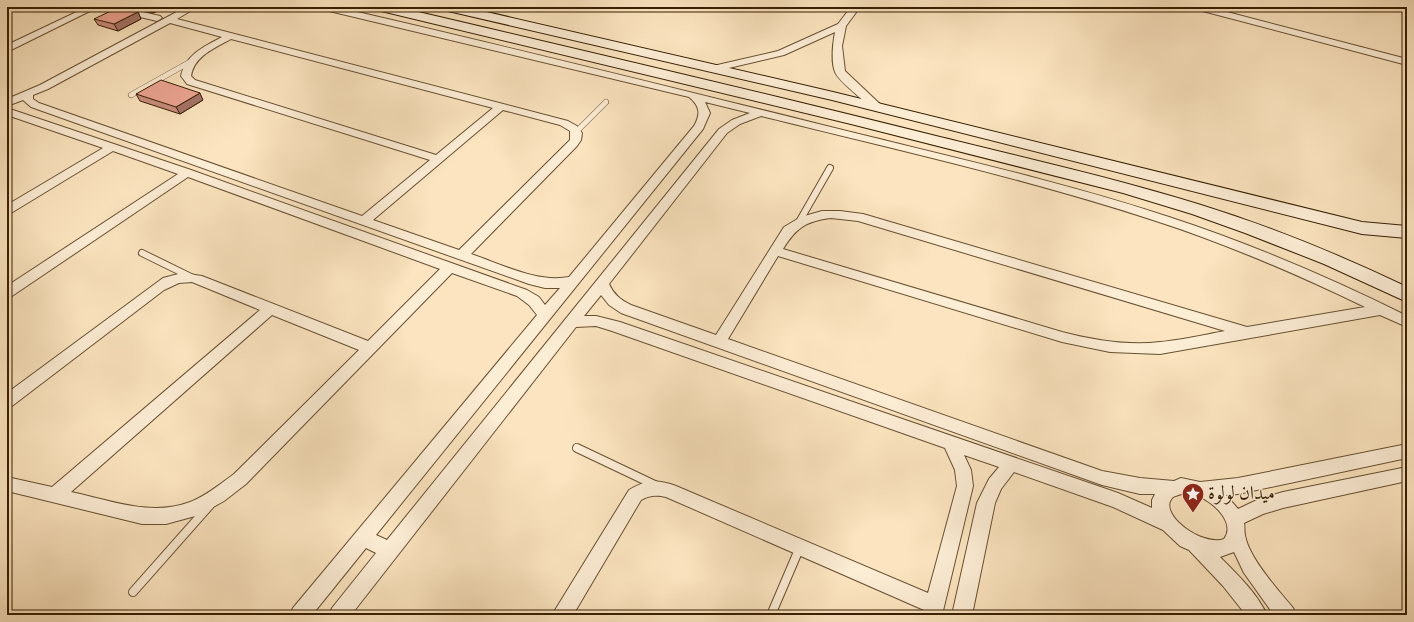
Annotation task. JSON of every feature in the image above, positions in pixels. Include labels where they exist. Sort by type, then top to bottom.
[{"type":"street","points":[[7,49],[94,7]]},
{"type":"street","points":[[108,7],[163,19],[501,106],[564,123],[572,127],[576,132],[577,138],[573,144],[462,255]]},
{"type":"street","points":[[163,19],[178,7]]},
{"type":"street","points":[[7,103],[28,94],[61,73],[163,19],[193,7]]},
{"type":"street","points":[[325,7],[761,112],[1144,194],[1198,210],[1263,233],[1330,260],[1407,295]]},
{"type":"street","points":[[381,7],[621,63],[930,147],[1057,187],[1130,208],[1214,237],[1296,269],[1407,322]]},
{"type":"street","points":[[448,7],[716,68],[877,107],[1334,222],[1362,228],[1407,232]]},
{"type":"street","points":[[856,7],[841,26],[837,46],[840,72],[877,107]]},
{"type":"street","points":[[1198,7],[1407,62]]},
{"type":"street","points":[[716,68],[781,53],[841,26]]},
{"type":"street","points":[[230,36],[190,62],[186,69],[186,76],[191,82],[438,159]]},
{"type":"street","points":[[7,40],[18,43]]},
{"type":"street","points":[[7,96],[61,73]]},
{"type":"street","points":[[28,94],[30,102],[35,105],[534,281],[550,284],[574,280]]},
{"type":"street","points":[[300,615],[699,127],[704,118],[705,112],[698,100],[691,95]]},
{"type":"street","points":[[364,221],[501,106]]},
{"type":"street","points":[[7,111],[113,147],[522,293],[534,301],[545,315]]},
{"type":"street","points":[[339,615],[723,131],[736,122],[761,112]]},
{"type":"street","points":[[7,210],[113,147]]},
{"type":"street","points":[[1143,173],[1144,194]]},
{"type":"street","points":[[7,293],[187,174]]},
{"type":"street","points":[[719,342],[788,230],[799,222],[812,217],[827,214],[843,214],[859,218],[1250,334]]},
{"type":"street","points":[[776,251],[1054,334],[1103,346],[1124,349],[1160,348],[1250,334],[1384,310]]},
{"type":"street","points":[[7,484],[142,516],[166,516],[193,509],[218,496],[240,479],[450,267]]},
{"type":"street","points":[[7,402],[159,287],[175,279],[191,277],[370,348]]},
{"type":"street","points":[[522,293],[534,281]]},
{"type":"street","points":[[602,283],[610,299],[617,305],[1102,478],[1140,486],[1173,488],[1191,486],[1202,490],[1222,502],[1235,527],[1242,551],[1248,563],[1286,615]]},
{"type":"street","points":[[54,496],[271,308]]},
{"type":"street","points":[[572,322],[596,321],[615,326],[1118,501],[1168,524],[1185,540],[1206,549],[1217,550],[1232,543],[1235,527],[1259,507],[1283,500],[1407,474]]},
{"type":"street","points":[[562,615],[635,495],[651,487],[661,487],[800,546],[934,610],[965,486],[963,470],[951,443]]},
{"type":"street","points":[[1202,490],[1238,486],[1407,451]]},
{"type":"street","points":[[962,615],[986,503],[992,488],[1010,464]]},
{"type":"street","points":[[1168,524],[1161,506],[1162,498],[1166,492],[1173,488]]},
{"type":"street","points":[[363,538],[390,551]]},
{"type":"street","points":[[1195,545],[1230,579],[1242,593],[1257,615]]},
{"type":"lane","points":[[131,95],[190,62]]},
{"type":"lane","points":[[576,132],[606,102]]},
{"type":"lane","points":[[799,222],[830,168]]},
{"type":"lane","points":[[142,253],[191,277]]},
{"type":"lane","points":[[578,448],[661,487]]},
{"type":"lane","points":[[133,592],[218,496]]},
{"type":"lane","points":[[772,615],[800,546]]},
{"type":"building","points":[[117,8],[138,12],[114,24],[94,19]]},
{"type":"building","points":[[161,80],[200,93],[176,107],[136,94]]},
{"type":"place","name":"ميدان لولوة","points":[[1193,514]]}]
